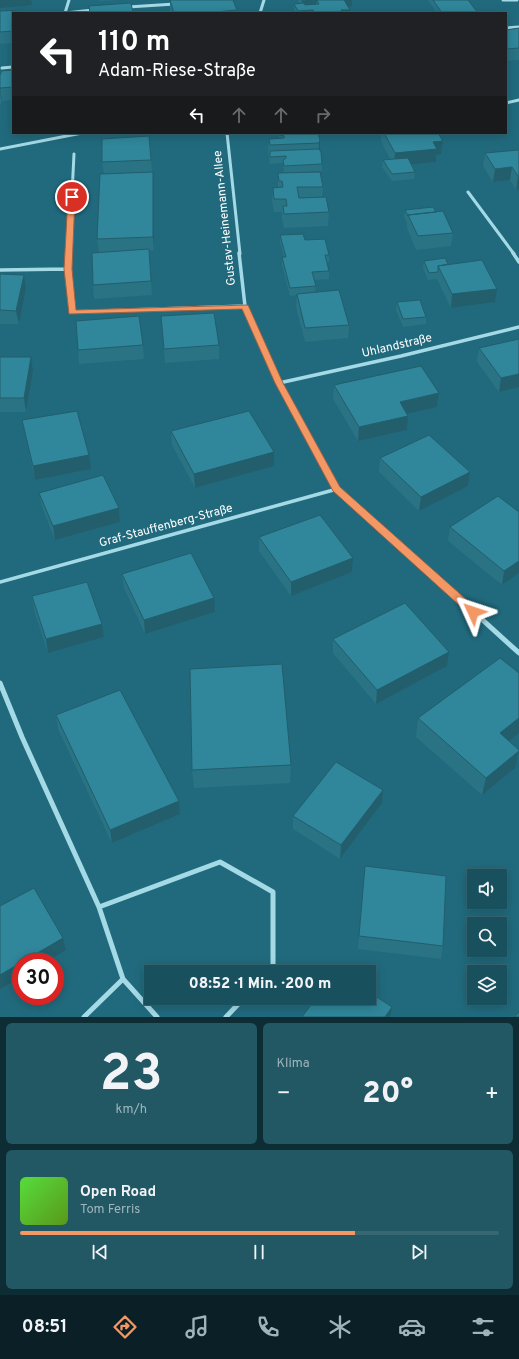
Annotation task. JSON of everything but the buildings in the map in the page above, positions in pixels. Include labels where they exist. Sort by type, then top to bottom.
[{"type":"street","points":[[65,12],[69,0]]},
{"type":"street","points":[[260,12],[264,0]]},
{"type":"street","points":[[503,0],[517,0]]},
{"type":"street","points":[[126,8],[181,3]]},
{"type":"street","points":[[75,12],[96,10]]},
{"type":"street","points":[[507,28],[519,27]]},
{"type":"street","points":[[2,68],[12,67]]},
{"type":"street","points":[[507,103],[519,100]]},
{"type":"street","points":[[0,148],[77,134]]},
{"type":"street","name":"Gustav-Heinemann-Allee","points":[[227,134],[245,306],[279,383],[337,489],[519,653]]},
{"type":"street","points":[[74,154],[68,269],[72,312],[245,306]]},
{"type":"street","points":[[468,192],[506,242],[519,262]]},
{"type":"street","points":[[0,270],[68,269]]},
{"type":"street","name":"Uhlandstraße","points":[[279,383],[401,356],[519,327]]},
{"type":"street","name":"Graf-Stauffenberg-Straße","points":[[0,582],[337,489]]},
{"type":"street","points":[[0,683],[22,737],[99,907],[123,979],[157,1017]]},
{"type":"street","points":[[99,907],[220,862],[274,892],[273,965]]},
{"type":"street","points":[[84,1017],[123,979]]},
{"type":"street","points":[[226,1017],[237,1005]]},
{"type":"route","points":[[72,197],[68,269],[72,312],[245,306],[279,383],[337,489],[473,612]]}]
